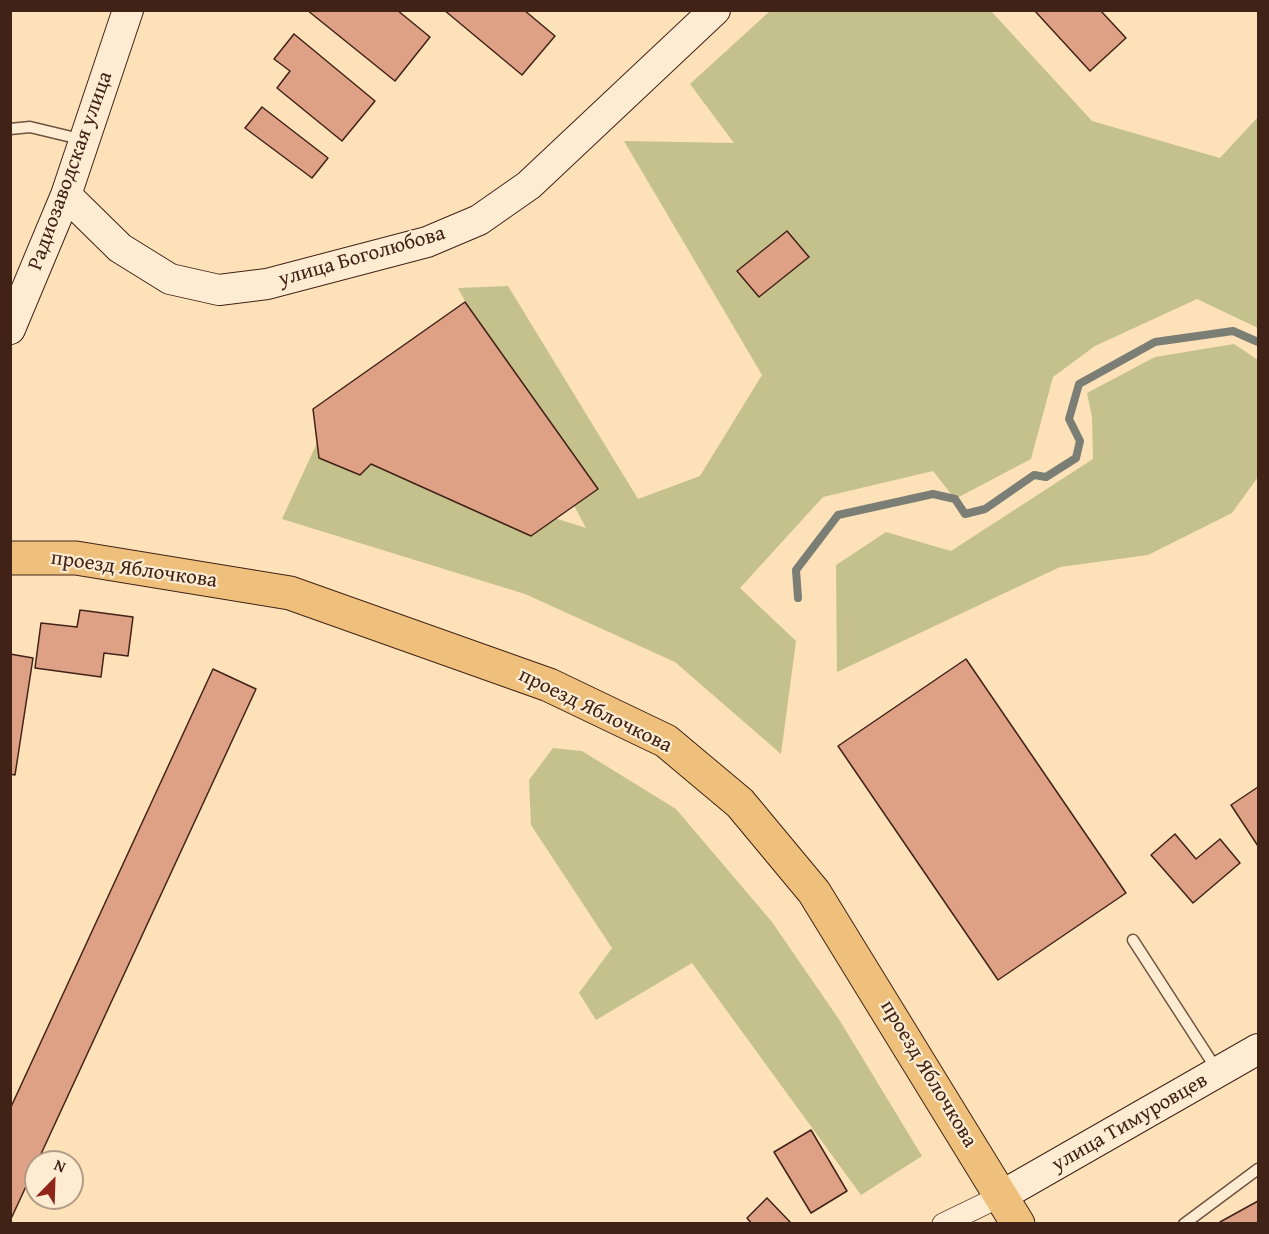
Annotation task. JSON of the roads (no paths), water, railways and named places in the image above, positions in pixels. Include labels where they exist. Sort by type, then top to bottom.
[{"type":"main road","name":"проезд Яблочкова","points":[[10,558],[76,558],[291,593],[549,685],[666,741],[740,803],[814,892],[879,994],[1018,1224]]},
{"type":"street","name":"Радиозаводская улица","points":[[10,329],[66,195],[128,10]]},
{"type":"street","name":"улица Боголюбова","points":[[66,195],[120,248],[170,279],[219,290],[267,284],[427,242],[479,220],[529,185],[715,10]]},
{"type":"street","name":"улица Тимуровцев","points":[[1001,1196],[1258,1049]]},
{"type":"street","points":[[943,1224],[1001,1196]]},
{"type":"lane","points":[[10,129],[30,127],[84,140]]},
{"type":"lane","points":[[1132,940],[1219,1072]]},
{"type":"lane","points":[[1184,1224],[1258,1169]]},
{"type":"waterway","points":[[798,598],[796,570],[838,515],[933,494],[955,499],[965,514],[985,509],[1034,475],[1046,477],[1076,458],[1080,441],[1069,419],[1079,384],[1155,342],[1233,331],[1258,342]]}]
